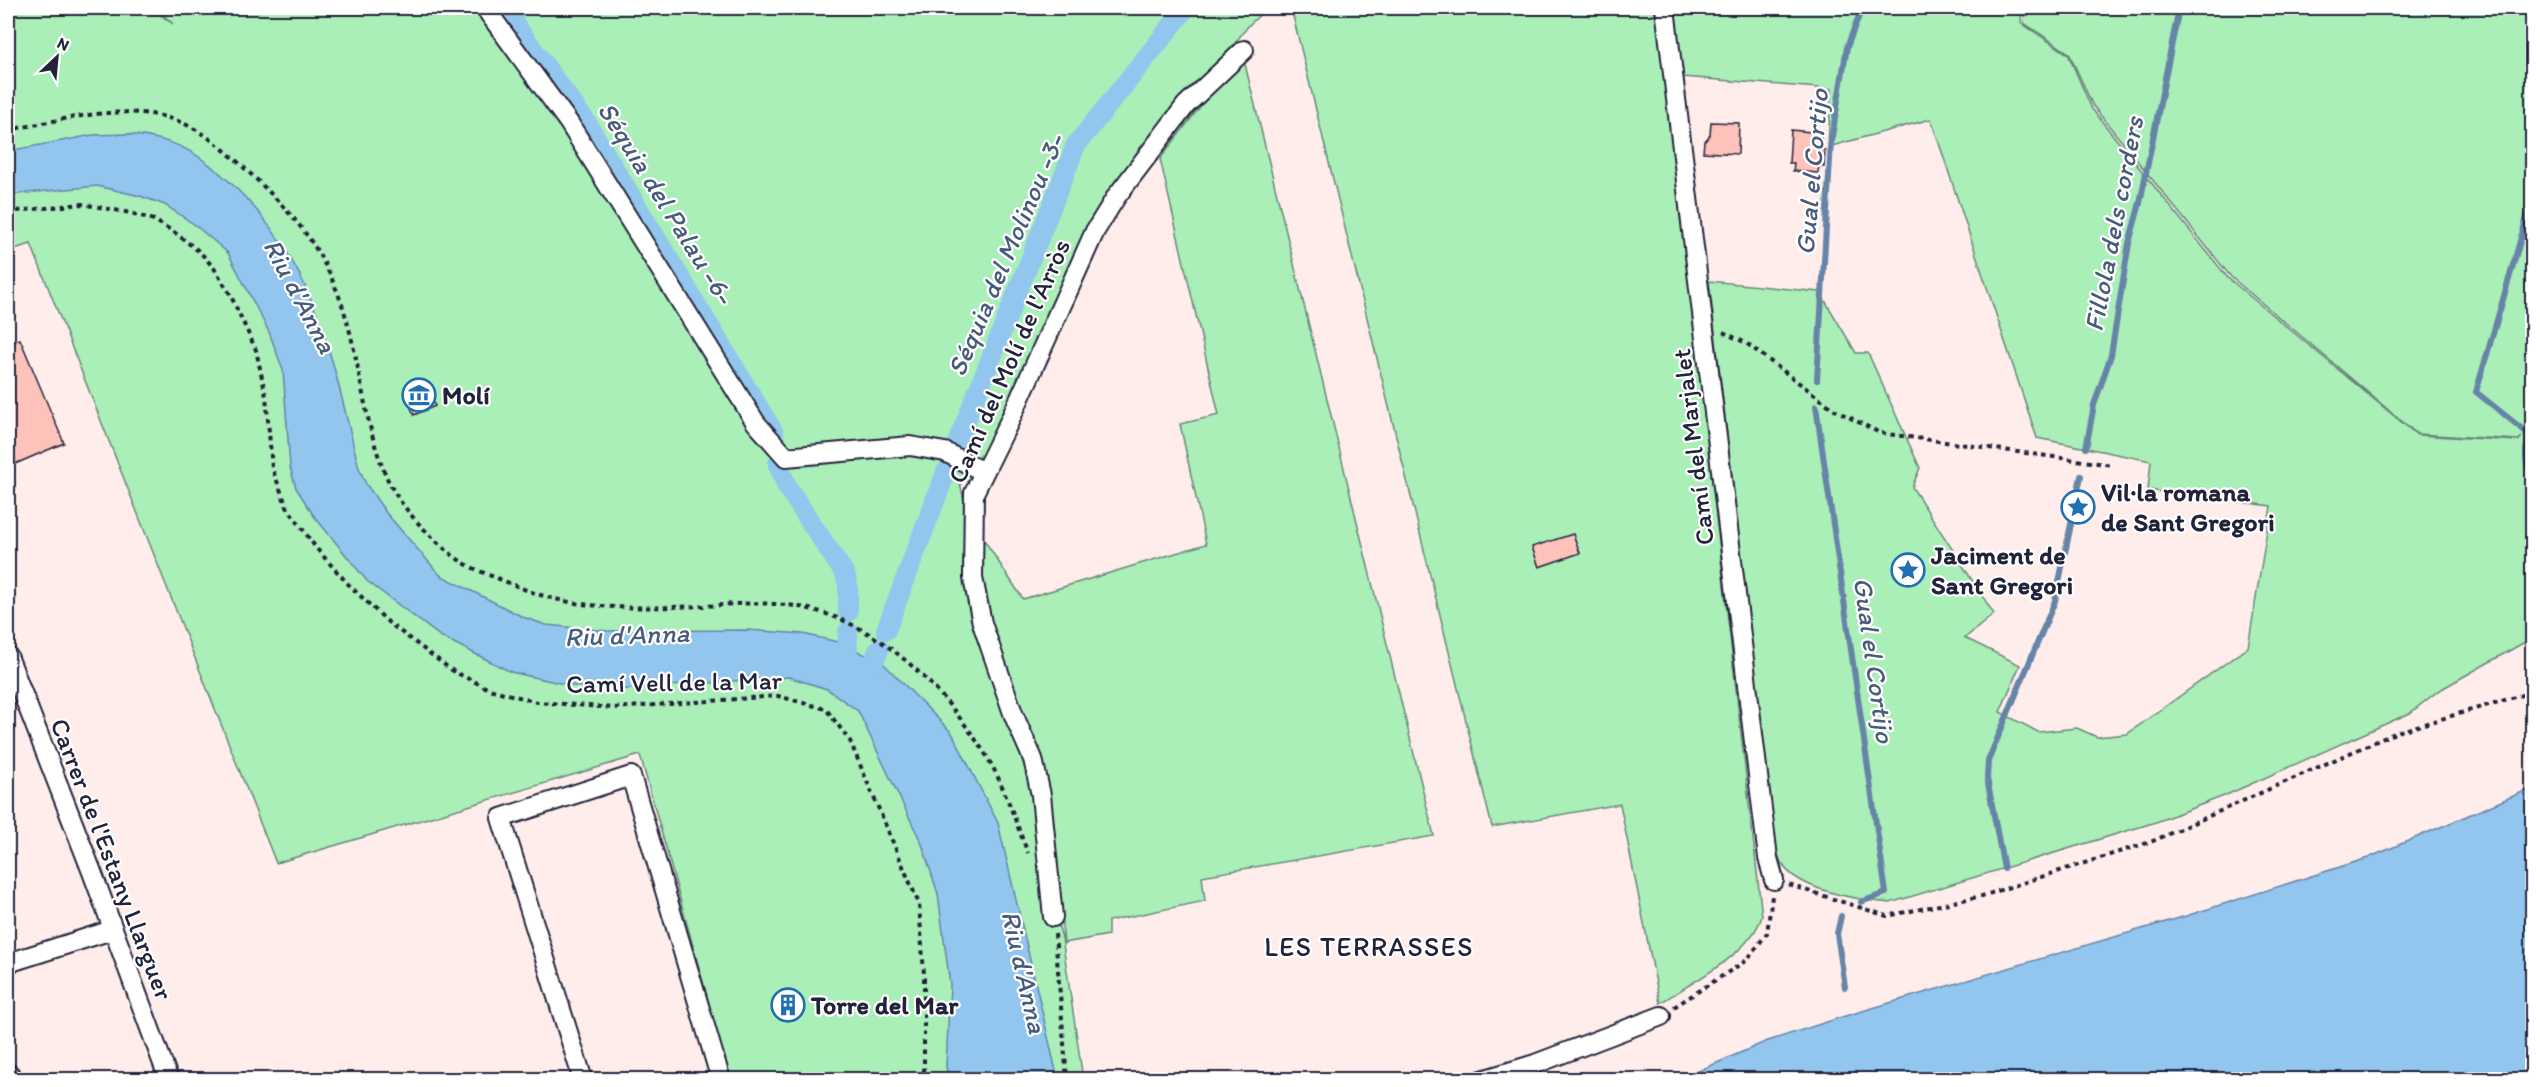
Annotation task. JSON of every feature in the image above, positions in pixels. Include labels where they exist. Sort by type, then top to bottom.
[{"type":"street","points":[[485,8],[569,123],[756,423],[786,457],[910,446],[945,452],[984,472]]},
{"type":"street","name":"Camí del Marjalet","points":[[1665,8],[1768,858],[1774,880]]},
{"type":"street","name":"Camí del Molí de l'Arròs","points":[[1053,917],[1041,795],[1034,759],[1014,716],[982,622],[973,578],[974,493],[1095,231],[1110,205],[1186,105],[1244,50]]},
{"type":"street","name":"Carrer de l'Estany Llarguer","points":[[8,656],[92,872],[169,1080]]},
{"type":"street","points":[[584,1080],[501,818],[631,776],[721,1080]]},
{"type":"street","points":[[8,963],[112,930]]},
{"type":"street","points":[[1482,1080],[1535,1064],[1660,1016]]},
{"type":"street","points":[[8,1076],[10,1080]]},
{"type":"path","points":[[8,130],[87,116],[136,113],[166,117],[187,125],[216,143],[298,220],[312,240],[340,300],[378,452],[388,480],[403,504],[439,544],[455,558],[489,574],[568,604],[624,608],[776,604],[815,611],[847,623],[886,643],[898,652],[943,700],[982,749],[996,774],[1031,862]]},
{"type":"path","name":"Camí Vell de la Mar","points":[[8,212],[82,204],[131,213],[154,220],[200,252],[214,268],[230,294],[256,350],[266,396],[272,468],[286,507],[316,548],[349,585],[389,623],[453,671],[489,689],[537,702],[614,708],[778,696],[825,709],[850,741],[920,904],[924,974],[924,1080]]},
{"type":"path","points":[[1703,323],[1746,343],[1835,410],[1880,433],[2112,465]]},
{"type":"path","points":[[1660,1016],[1747,960],[1767,933],[1774,880],[1887,916],[1982,896],[2153,841],[2397,732],[2532,692]]},
{"type":"path","points":[[1053,917],[1067,1080]]},
{"type":"green space","points":[[8,8],[155,8],[159,14],[173,24],[156,8],[1267,8],[1249,25],[1115,195],[974,484],[959,478],[964,501],[968,581],[982,650],[1032,787],[1043,867],[1062,938],[1083,1079],[730,1079],[640,755],[276,863],[31,244],[8,251]]},
{"type":"green space","points":[[1291,8],[1655,8],[1674,150],[1762,916],[1756,930],[1733,955],[1660,1003],[1620,804],[1492,827]]},
{"type":"green space","points":[[1673,8],[2022,8],[2021,23],[2068,54],[2092,109],[2228,278],[2417,435],[2518,441],[2522,437],[2518,440],[2417,434],[2231,277],[2093,106],[2069,53],[2024,23],[2025,8],[2532,8],[2532,638],[2438,691],[2410,713],[2224,796],[2156,822],[1890,903],[1831,892],[1802,881],[1790,873],[1780,859],[1772,818],[1709,281],[1820,292],[1856,353],[1868,353],[1920,468],[1912,487],[1994,614],[1965,638],[2020,665],[2000,712],[2038,732],[2077,728],[2097,737],[2127,734],[2248,647],[2271,506],[2148,490],[2151,461],[2037,438],[1931,119],[1828,147],[1831,89],[1683,77]]},
{"type":"green space","points":[[1242,52],[1434,836],[1202,876],[1205,901],[1108,921],[1108,935],[1064,943],[1045,772],[984,621],[979,532],[1023,599],[1206,544],[1180,424],[1219,415],[1160,159]]},
{"type":"water","name":"Riu d'Anna","points":[[127,134],[160,139],[186,149],[209,164],[234,186],[262,217],[285,249],[318,317],[330,353],[359,468],[366,484],[387,514],[440,575],[523,617],[546,625],[607,631],[748,630],[803,634],[838,642],[883,663],[952,733],[998,823],[1056,1071],[1055,1079],[949,1079],[946,1067],[950,985],[938,894],[922,844],[858,711],[827,689],[789,677],[615,690],[573,686],[511,672],[440,636],[367,581],[314,516],[296,488],[290,467],[283,370],[269,332],[228,253],[195,225],[165,205],[140,196],[97,186],[8,195],[8,151],[93,135]]},
{"type":"water","points":[[2532,788],[2532,1079],[1680,1079],[1765,1042],[1842,1017],[2186,916],[2368,858]]},
{"type":"building","points":[[1711,122],[1739,123],[1738,154],[1703,152],[1704,142],[1710,135]]},
{"type":"building","points":[[1791,130],[1821,133],[1820,150],[1825,150],[1824,167],[1819,166],[1818,173],[1793,171],[1794,163],[1789,163]]},
{"type":"building","points":[[20,339],[64,443],[8,467],[8,344]]},
{"type":"building","name":"Molí","points":[[424,383],[435,406],[414,415],[404,391]]},
{"type":"building","points":[[1573,534],[1580,553],[1539,567],[1532,547]]},
{"type":"building","name":"Torre del Mar","points":[[783,995],[799,1000],[793,1016],[777,1010]]},
{"type":"waterway","name":"Séquia del Palau -6-","points":[[503,8],[588,125],[774,433]]},
{"type":"waterway","name":"Séquia del Molinou -3-","points":[[956,446],[1076,145],[1186,8]]},
{"type":"waterway","name":"Gual el Cortijo","points":[[1817,380],[1831,142],[1847,47],[1862,8]]},
{"type":"waterway","name":"Fillola dels corders","points":[[2086,448],[2094,405],[2111,355],[2129,243],[2140,203],[2179,8]]},
{"type":"waterway","points":[[2528,439],[2526,432],[2476,392],[2532,200]]},
{"type":"waterway","name":"Gual el Cortijo","points":[[1816,406],[1886,893],[1861,902]]},
{"type":"waterway","points":[[2532,433],[2527,445],[2526,457],[2532,481]]},
{"type":"waterway","name":"Séquia del Palau -6-","points":[[778,464],[787,487],[845,574],[848,585],[848,612]]},
{"type":"waterway","name":"Séquia del Molinou -3-","points":[[886,630],[946,472]]},
{"type":"waterway","name":"Fillola dels corders","points":[[2004,869],[1987,778],[1988,761],[2055,601],[2081,476]]},
{"type":"waterway","name":"Séquia del Palau -6-","points":[[847,671],[848,632]]},
{"type":"waterway","name":"Séquia del Molinou -3-","points":[[865,682],[879,649]]},
{"type":"waterway","points":[[1841,916],[1837,934],[1845,987]]},
{"type":"place","name":"Molí","points":[[419,395]]},
{"type":"place","name":"Vil·la romana de Sant Gregori","points":[[2078,507]]},
{"type":"place","name":"Jaciment de Sant Gregori","points":[[1908,570]]},
{"type":"place","name":"Torre del Mar","points":[[788,1005]]},
{"type":"district","name":"LES TERRASSES","points":[[1369,947]]}]
